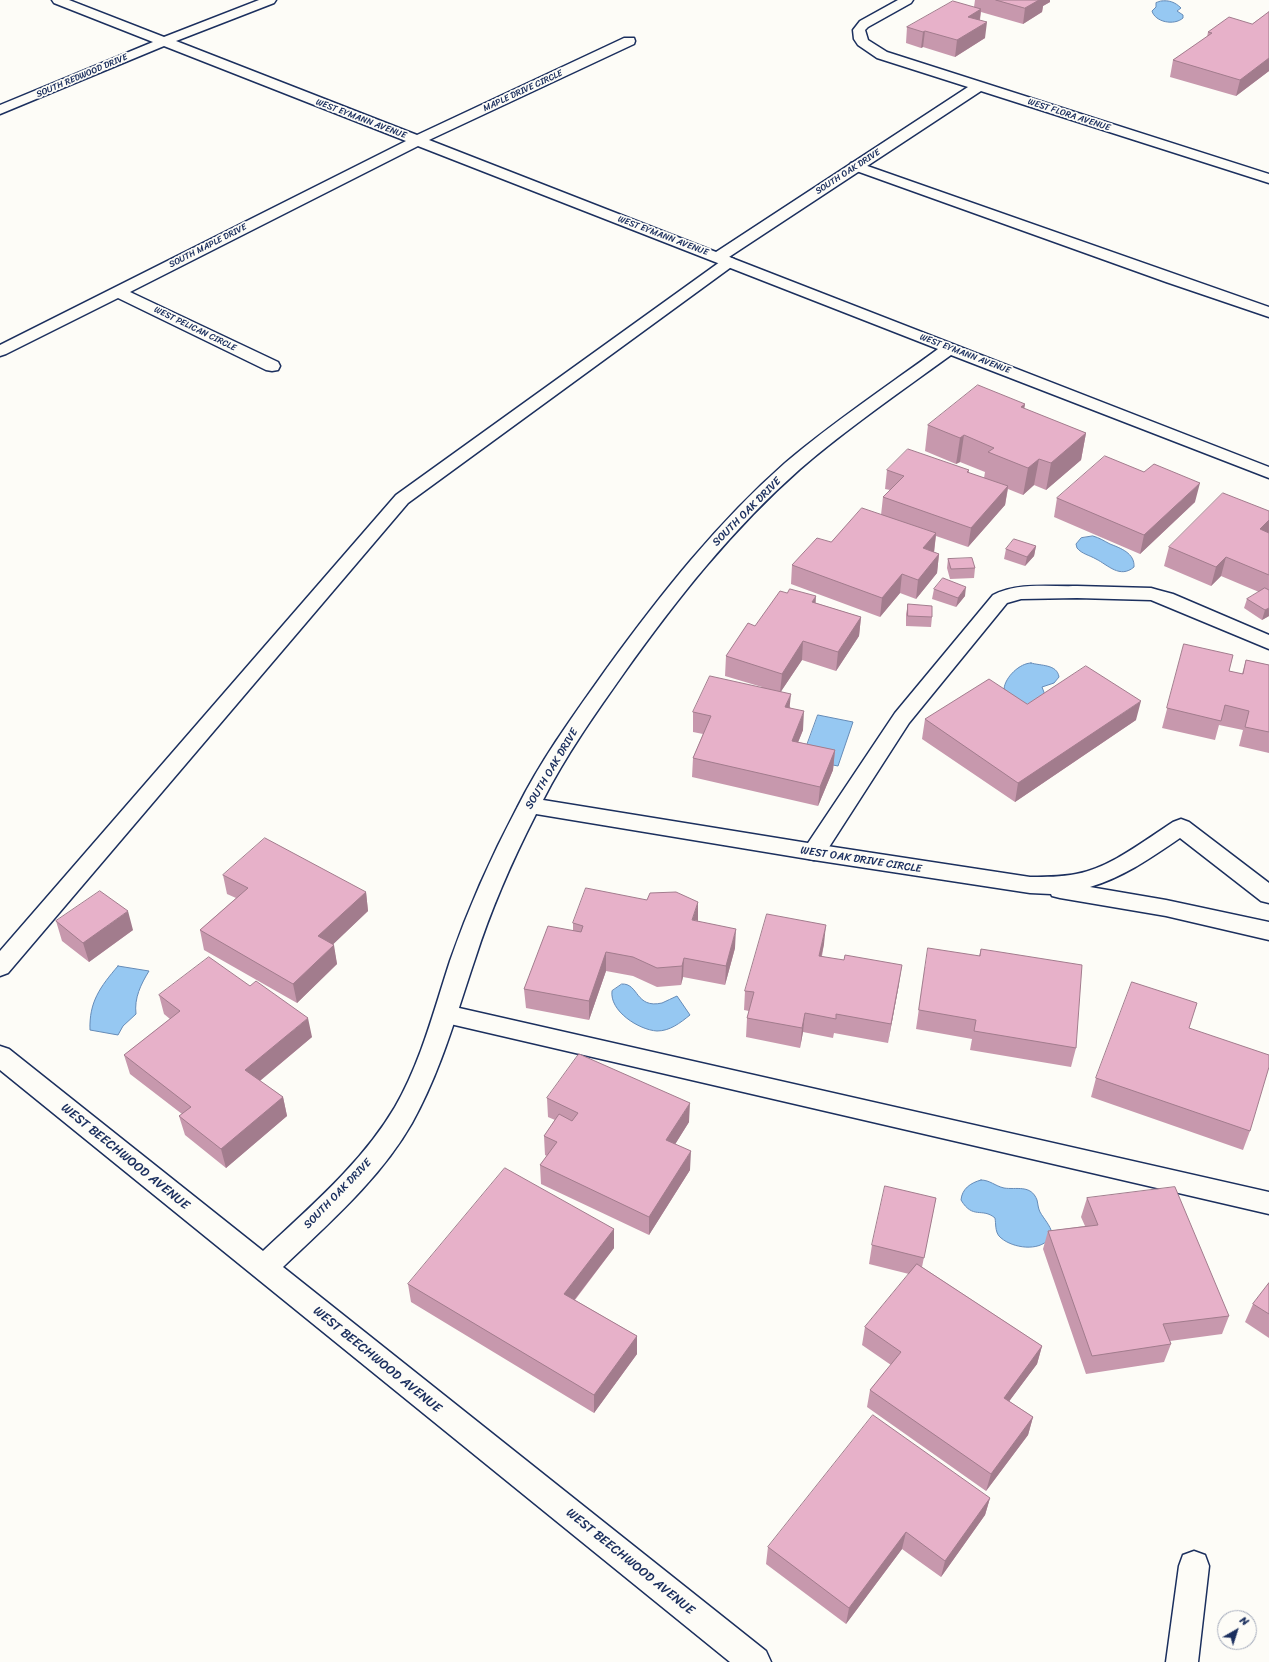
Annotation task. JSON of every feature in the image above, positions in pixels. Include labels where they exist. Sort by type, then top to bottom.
[{"type":"street","name":"WEST EYMANN AVENUE","points":[[58,0],[1269,474]]},
{"type":"street","name":"SOUTH REDWOOD DRIVE","points":[[0,110],[270,0]]},
{"type":"street","name":"WEST FLORA AVENUE","points":[[907,0],[864,24],[859,30],[858,36],[869,49],[882,55],[1269,179]]},
{"type":"street","name":"MAPLE DRIVE CIRCLE","points":[[416,141],[630,41]]},
{"type":"street","name":"SOUTH OAK DRIVE","points":[[0,967],[402,499],[723,260],[856,166],[979,86]]},
{"type":"street","name":"SOUTH MAPLE DRIVE","points":[[0,351],[416,141]]},
{"type":"street","points":[[856,166],[1172,279],[1269,312]]},
{"type":"street","name":"WEST PELICAN CIRCLE","points":[[118,292],[272,366]]},
{"type":"street","name":"SOUTH OAK DRIVE","points":[[263,1268],[341,1194],[375,1156],[402,1116],[423,1077],[446,1014],[470,937],[496,875],[529,805],[563,748],[595,699],[659,610],[692,568],[733,523],[775,483],[822,443],[950,348]]},
{"type":"street","points":[[814,852],[902,718],[1000,600],[1006,596],[1020,593],[1077,592],[1151,594],[1166,598],[1269,643]]},
{"type":"street","name":"WEST OAK DRIVE CIRCLE","points":[[529,805],[1030,886],[1061,885],[1082,881],[1104,874],[1126,863],[1181,827],[1269,895]]},
{"type":"street","points":[[1030,886],[1166,908],[1269,931]]},
{"type":"street","points":[[446,1014],[1269,1203]]},
{"type":"street","name":"WEST BEECHWOOD AVENUE","points":[[0,1056],[755,1662]]},
{"type":"street","points":[[1182,1662],[1194,1566]]},
{"type":"water","points":[[1161,1],[1172,2],[1179,6],[1181,8],[1177,11],[1183,15],[1183,18],[1175,22],[1165,22],[1157,18],[1152,11],[1156,7],[1156,3]]},
{"type":"water","points":[[1093,536],[1126,552],[1132,558],[1134,567],[1124,572],[1114,570],[1083,553],[1077,548],[1076,544],[1081,538]]},
{"type":"water","points":[[1031,663],[1052,668],[1058,673],[1059,677],[1054,683],[1042,687],[1045,695],[1026,706],[1004,689],[1007,680],[1018,668],[1022,665]]},
{"type":"water","points":[[818,715],[853,722],[838,766],[802,759]]},
{"type":"water","points":[[118,966],[149,971],[139,991],[136,1002],[136,1014],[123,1026],[118,1035],[90,1030],[91,1011],[97,995]]},
{"type":"water","points":[[622,984],[632,987],[642,999],[653,1004],[662,1003],[677,996],[690,1015],[679,1024],[662,1031],[650,1030],[642,1027],[627,1018],[615,1006],[612,998],[612,991]]},
{"type":"water","points":[[981,1180],[1004,1188],[1023,1189],[1031,1192],[1037,1200],[1038,1208],[1051,1230],[1051,1237],[1042,1244],[1029,1247],[1022,1247],[1003,1240],[996,1230],[995,1218],[986,1213],[974,1212],[970,1210],[961,1200],[967,1187]]},
{"type":"building","points":[[996,0],[1039,0],[1025,8]]},
{"type":"building","points":[[953,1],[981,9],[968,17],[987,22],[957,40],[907,27]]},
{"type":"building","points":[[1269,12],[1269,58],[1240,80],[1173,60],[1212,33],[1208,32],[1229,17],[1252,24]]},
{"type":"building","points":[[978,385],[1025,404],[1021,407],[1086,433],[1051,463],[1039,459],[1028,468],[988,452],[994,448],[964,435],[960,438],[928,425]]},
{"type":"building","points":[[908,449],[969,470],[967,472],[1008,486],[971,528],[883,497],[904,476],[887,470]]},
{"type":"building","points":[[1105,456],[1144,472],[1154,464],[1200,483],[1144,535],[1057,498]]},
{"type":"building","points":[[1223,493],[1269,511],[1269,520],[1260,529],[1269,533],[1269,575],[1226,557],[1216,567],[1169,547]]},
{"type":"building","points":[[862,508],[936,533],[923,548],[939,554],[918,580],[902,574],[882,598],[792,565],[817,538],[831,542]]},
{"type":"building","points":[[1014,539],[1036,546],[1027,557],[1006,549]]},
{"type":"building","points":[[972,558],[975,568],[951,569],[948,559]]},
{"type":"building","points":[[943,578],[966,587],[958,598],[934,589]]},
{"type":"building","points":[[1265,588],[1269,590],[1269,608],[1265,610],[1247,599]]},
{"type":"building","points":[[790,589],[816,596],[812,602],[861,617],[838,652],[803,641],[782,674],[726,656],[748,623],[755,626],[780,591],[787,593]]},
{"type":"building","points":[[908,604],[932,606],[932,617],[908,616]]},
{"type":"building","points":[[1184,644],[1233,655],[1229,671],[1243,674],[1246,660],[1269,665],[1269,732],[1245,727],[1249,711],[1225,705],[1221,721],[1167,708]]},
{"type":"building","points":[[1086,666],[1141,701],[1018,783],[925,719],[989,679],[1027,704]]},
{"type":"building","points":[[710,676],[791,694],[785,707],[804,711],[792,741],[835,750],[820,787],[693,758],[711,716],[693,712]]},
{"type":"building","points":[[265,838],[366,892],[318,936],[334,945],[293,984],[200,930],[248,888],[223,875]]},
{"type":"building","points":[[586,888],[647,900],[650,893],[676,892],[698,902],[692,920],[736,929],[726,966],[684,958],[682,966],[657,968],[633,957],[606,952],[589,1001],[524,989],[548,926],[581,932],[583,926],[573,923]]},
{"type":"building","points":[[100,891],[128,911],[83,943],[56,921]]},
{"type":"building","points":[[767,914],[826,925],[819,956],[844,960],[845,955],[902,965],[891,1024],[836,1014],[836,1019],[805,1013],[802,1028],[747,1018],[754,992],[745,991]]},
{"type":"building","points":[[928,948],[980,956],[981,949],[1082,965],[1076,1048],[974,1031],[976,1020],[919,1010]]},
{"type":"building","points":[[209,957],[250,986],[256,981],[308,1018],[245,1070],[283,1097],[221,1149],[179,1116],[191,1107],[124,1055],[180,1011],[159,995]]},
{"type":"building","points":[[1132,982],[1197,1003],[1189,1028],[1269,1055],[1269,1067],[1250,1131],[1096,1078]]},
{"type":"building","points":[[579,1054],[690,1103],[666,1140],[691,1151],[649,1217],[540,1165],[557,1142],[544,1136],[559,1114],[572,1121],[578,1113],[547,1098]]},
{"type":"building","points":[[505,1168],[614,1229],[564,1294],[637,1336],[594,1395],[408,1284]]},
{"type":"building","points":[[885,1186],[936,1198],[924,1258],[872,1245]]},
{"type":"building","points":[[1175,1187],[1229,1316],[1163,1324],[1171,1344],[1092,1356],[1048,1231],[1098,1225],[1087,1198]]},
{"type":"building","points":[[917,1264],[1042,1346],[1004,1398],[1033,1417],[991,1474],[870,1390],[901,1352],[865,1327]]},
{"type":"building","points":[[1269,1283],[1269,1314],[1253,1304]]},
{"type":"building","points":[[873,1415],[990,1498],[945,1561],[906,1532],[849,1608],[768,1547]]}]
